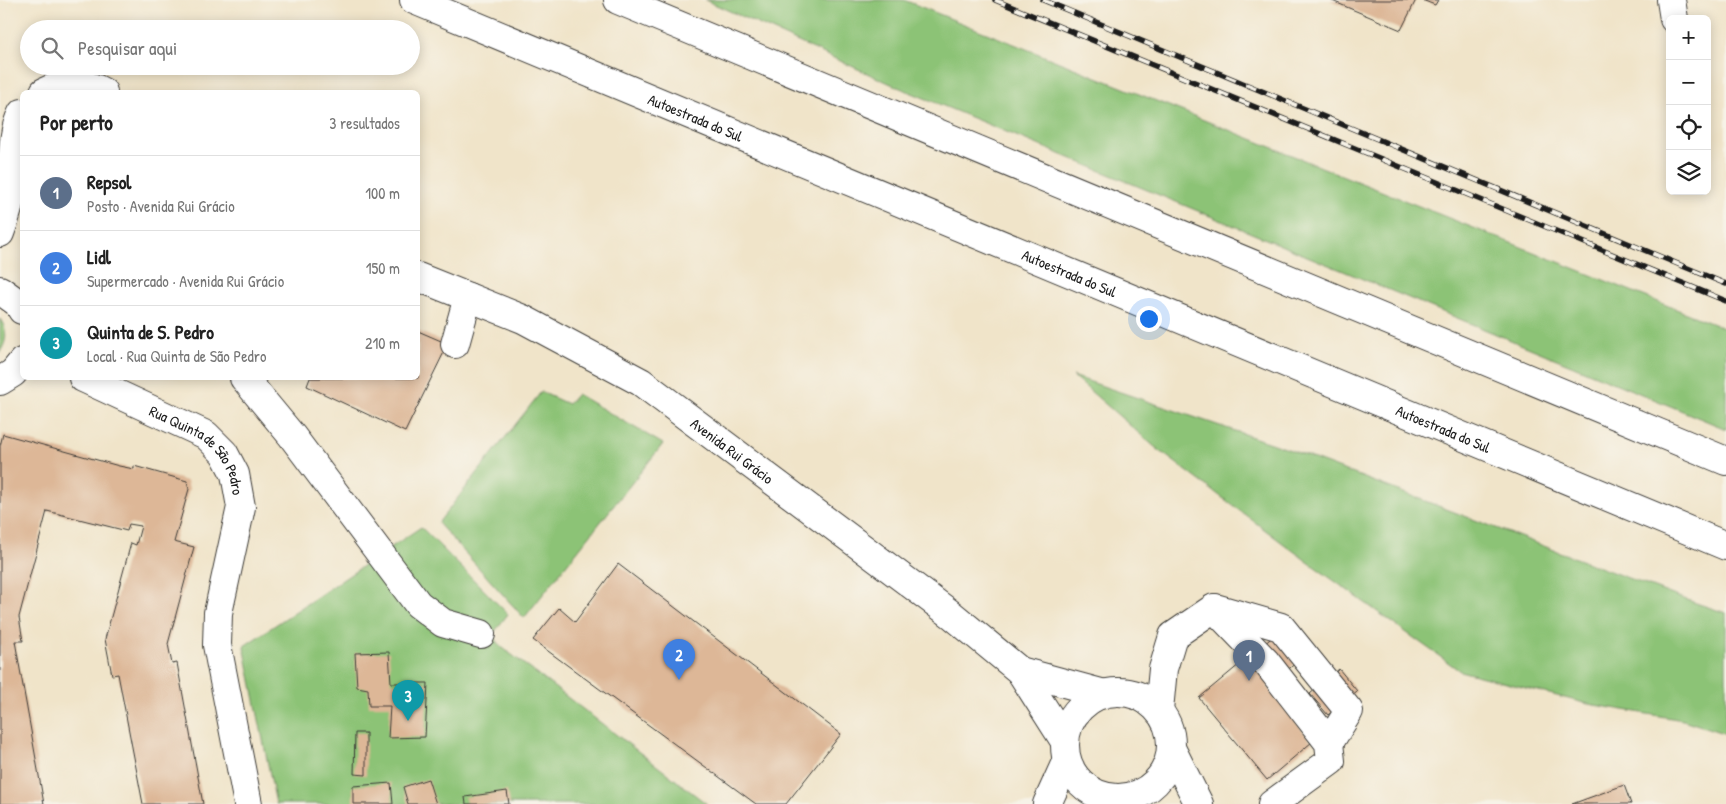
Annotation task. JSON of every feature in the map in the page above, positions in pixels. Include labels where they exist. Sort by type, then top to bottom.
[{"type":"main road","name":"Autoestrada do Sul","points":[[414,0],[1726,546]]},
{"type":"main road","points":[[618,0],[1726,461]]},
{"type":"main road","points":[[1671,0],[1673,15]]},
{"type":"main road","points":[[50,90],[68,84],[84,85],[98,90]]},
{"type":"main road","points":[[0,234],[7,215],[18,162],[14,135],[14,115]]},
{"type":"main road","name":"Avenida Rui Grácio","points":[[420,278],[523,319],[641,382],[952,615],[1020,671],[1065,751]]},
{"type":"main road","points":[[0,290],[20,306]]},
{"type":"main road","points":[[455,344],[468,297]]},
{"type":"main road","points":[[0,381],[13,373],[20,364]]},
{"type":"main road","name":"Rua Quinta de São Pedro","points":[[87,380],[206,435],[224,453],[235,474],[241,507],[218,613],[217,645],[248,804]]},
{"type":"main road","points":[[246,380],[292,436],[418,604],[443,623],[481,634]]},
{"type":"main road","points":[[1160,710],[1163,670],[1173,636],[1214,608]]},
{"type":"main road","points":[[1214,608],[1266,662],[1330,743]]},
{"type":"main road","points":[[1214,608],[1281,627],[1349,711],[1330,743],[1331,760],[1272,804]]},
{"type":"main road","name":"Avenida Rui Grácio","points":[[1020,671],[1102,694]]},
{"type":"main road","points":[[1047,804],[1065,751],[1070,720],[1083,704],[1102,694],[1123,691],[1143,697],[1160,710],[1169,729],[1172,750],[1199,804]]},
{"type":"main road","points":[[1065,751],[1076,780],[1093,793],[1124,801],[1152,786],[1166,770],[1172,750]]},
{"type":"green space","points":[[705,0],[904,0],[1726,329],[1726,429],[900,88]]},
{"type":"green space","points":[[0,319],[6,336],[0,352]]},
{"type":"green space","points":[[1073,376],[1288,449],[1678,597],[1726,613],[1726,734],[1683,720],[1588,704],[1460,671],[1308,562],[1156,448]]},
{"type":"green space","points":[[541,392],[568,404],[577,394],[663,444],[524,618],[438,523]]},
{"type":"green space","points":[[421,527],[508,614],[492,635],[499,645],[707,804],[276,804],[244,646]]},
{"type":"building","points":[[1330,0],[1416,0],[1401,30]]},
{"type":"building","points":[[1422,0],[1438,0],[1435,5]]},
{"type":"building","points":[[420,332],[448,344],[405,432],[307,386],[309,380],[420,380]]},
{"type":"building","points":[[3,434],[119,466],[134,469],[134,466],[187,481],[189,489],[174,542],[194,547],[168,644],[172,664],[177,663],[203,804],[143,804],[118,674],[112,675],[105,639],[131,543],[136,545],[141,526],[129,524],[127,531],[47,511],[19,617],[23,641],[15,641],[44,804],[0,804],[0,446]]},
{"type":"building","points":[[618,564],[841,734],[786,804],[756,804],[533,640],[559,608],[575,622]]},
{"type":"building","points":[[1275,635],[1297,662],[1267,687],[1312,742],[1267,780],[1199,698]]},
{"type":"building","points":[[389,652],[391,683],[428,683],[425,737],[388,738],[390,706],[369,706],[368,689],[357,687],[355,653]]},
{"type":"building","points":[[1339,669],[1357,691],[1328,715],[1310,694]]},
{"type":"building","points":[[355,733],[366,733],[366,775],[354,774]]},
{"type":"building","points":[[428,779],[436,804],[408,804],[403,787]]},
{"type":"building","points":[[391,783],[393,804],[353,804],[353,786]]},
{"type":"building","points":[[1624,785],[1631,804],[1572,804]]},
{"type":"building","points":[[507,791],[509,804],[466,804],[465,797]]},
{"type":"railway","points":[[995,0],[1726,301]]},
{"type":"railway","points":[[1043,0],[1726,284]]},
{"type":"place","name":"Lidl","points":[[679,680]]},
{"type":"place","name":"Repsol","points":[[1249,681]]},
{"type":"place","name":"Quinta de S. Pedro","points":[[408,721]]}]
